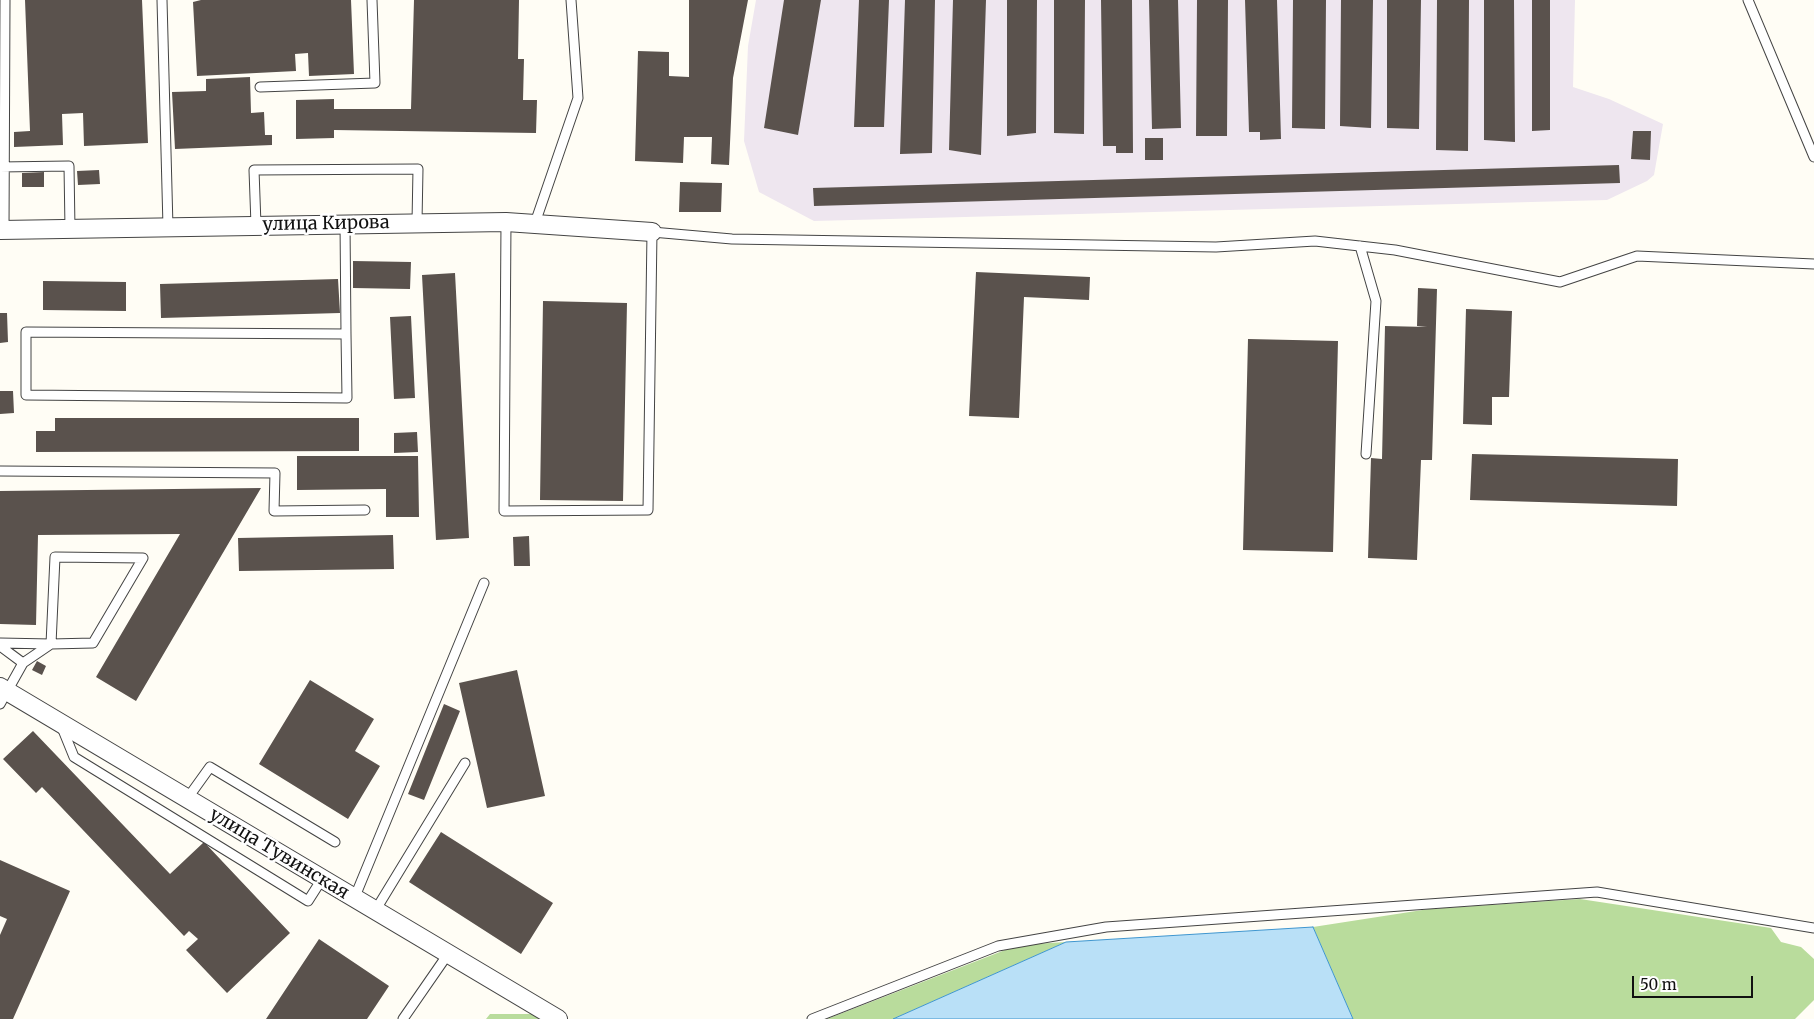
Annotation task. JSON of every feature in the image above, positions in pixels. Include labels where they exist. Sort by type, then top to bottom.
[{"type":"street","name":"улица Кирова","points":[[2,230],[345,223],[506,222],[652,232]]},
{"type":"street","name":"улица Тувинская","points":[[2,694],[60,723],[558,1019]]},
{"type":"lane","points":[[2,230],[5,0]]},
{"type":"lane","points":[[162,0],[168,227]]},
{"type":"lane","points":[[260,87],[375,83],[372,0]]},
{"type":"lane","points":[[534,224],[578,98],[571,0]]},
{"type":"lane","points":[[1748,0],[1814,157]]},
{"type":"lane","points":[[2,167],[69,166],[70,228]]},
{"type":"lane","points":[[256,225],[254,170],[418,169],[417,222]]},
{"type":"lane","points":[[506,222],[504,511],[648,510],[652,232],[732,239],[1216,247],[1314,241],[1395,250],[1560,282],[1637,256],[1814,264]]},
{"type":"lane","points":[[345,223],[347,398],[26,395],[26,332],[346,334]]},
{"type":"lane","points":[[1360,246],[1376,300],[1366,454]]},
{"type":"lane","points":[[0,471],[275,472],[274,511],[365,510]]},
{"type":"lane","points":[[0,645],[51,644],[93,643],[143,558],[55,556],[51,644]]},
{"type":"lane","points":[[354,898],[484,583]]},
{"type":"lane","points":[[2,694],[23,663],[51,644]]},
{"type":"lane","points":[[0,645],[23,663]]},
{"type":"lane","points":[[60,723],[74,757],[308,901],[322,879]]},
{"type":"lane","points":[[375,911],[465,763]]},
{"type":"lane","points":[[187,800],[210,767],[335,842]]},
{"type":"lane","points":[[812,1019],[998,946],[1106,927],[1597,892],[1814,928]]},
{"type":"lane","points":[[403,1019],[448,954]]},
{"type":"shaded area","points":[[756,0],[1575,0],[1573,87],[1609,99],[1663,124],[1654,175],[1647,181],[1607,200],[814,221],[759,192],[744,141],[748,46]]},
{"type":"green space","points":[[1580,899],[1771,928],[1781,942],[1801,947],[1814,959],[1814,1000],[1795,1019],[1353,1019],[1313,927],[1429,909]]},
{"type":"green space","points":[[1066,942],[893,1019],[827,1019],[1018,945]]},
{"type":"green space","points":[[490,1014],[532,1014],[539,1019],[486,1019]]},
{"type":"water","points":[[1313,927],[1353,1019],[893,1019],[1066,942]]},
{"type":"building","points":[[25,0],[142,0],[148,143],[84,146],[83,113],[62,114],[63,145],[14,147],[14,132],[30,131]]},
{"type":"building","points":[[201,0],[351,0],[354,74],[309,76],[308,53],[295,54],[296,71],[197,76],[193,2]]},
{"type":"building","points":[[414,0],[519,0],[518,59],[524,59],[523,100],[537,100],[536,133],[334,130],[334,138],[296,139],[296,100],[334,99],[334,109],[411,109]]},
{"type":"building","points":[[689,0],[748,0],[733,78],[729,165],[711,164],[712,137],[684,137],[683,163],[635,161],[638,51],[669,52],[669,76],[689,77]]},
{"type":"building","points":[[784,0],[821,0],[798,135],[764,128]]},
{"type":"building","points":[[859,0],[889,0],[884,127],[854,127]]},
{"type":"building","points":[[905,0],[935,0],[932,153],[900,154]]},
{"type":"building","points":[[953,0],[986,0],[981,155],[949,150]]},
{"type":"building","points":[[1007,0],[1037,0],[1036,133],[1007,136]]},
{"type":"building","points":[[1054,0],[1085,0],[1084,134],[1054,133]]},
{"type":"building","points":[[1101,0],[1132,0],[1133,153],[1116,153],[1116,146],[1103,146]]},
{"type":"building","points":[[1149,0],[1178,0],[1181,128],[1152,129]]},
{"type":"building","points":[[1197,0],[1228,0],[1227,136],[1196,136]]},
{"type":"building","points":[[1245,0],[1277,0],[1281,139],[1260,140],[1260,132],[1249,132]]},
{"type":"building","points":[[1293,0],[1326,0],[1325,129],[1292,128]]},
{"type":"building","points":[[1341,0],[1373,0],[1371,128],[1340,126]]},
{"type":"building","points":[[1387,0],[1421,0],[1419,129],[1387,128]]},
{"type":"building","points":[[1437,0],[1469,0],[1468,151],[1436,150]]},
{"type":"building","points":[[1484,0],[1514,0],[1515,142],[1484,140]]},
{"type":"building","points":[[1532,0],[1550,0],[1550,130],[1532,131]]},
{"type":"building","points":[[250,77],[251,113],[264,112],[265,135],[272,135],[272,145],[175,149],[172,92],[206,91],[206,79]]},
{"type":"building","points":[[1633,131],[1651,131],[1650,160],[1631,159]]},
{"type":"building","points":[[1145,138],[1163,138],[1163,160],[1145,160]]},
{"type":"building","points":[[1619,165],[1620,183],[814,206],[813,188]]},
{"type":"building","points":[[99,170],[100,184],[78,185],[77,171]]},
{"type":"building","points":[[44,172],[44,187],[22,187],[22,173]]},
{"type":"building","points":[[680,182],[722,183],[721,212],[679,212]]},
{"type":"building","points":[[353,261],[411,262],[410,289],[353,288]]},
{"type":"building","points":[[976,272],[1090,277],[1089,300],[1024,297],[1019,418],[969,416]]},
{"type":"building","points":[[455,273],[469,538],[436,540],[422,275]]},
{"type":"building","points":[[338,279],[340,313],[161,318],[160,284]]},
{"type":"building","points":[[43,281],[126,282],[126,311],[43,310]]},
{"type":"building","points":[[1418,288],[1437,289],[1432,460],[1421,460],[1417,560],[1368,558],[1371,458],[1382,459],[1385,326],[1427,327],[1417,326]]},
{"type":"building","points":[[543,301],[627,303],[623,501],[540,500]]},
{"type":"building","points":[[1466,309],[1512,311],[1509,397],[1492,397],[1492,425],[1463,424]]},
{"type":"building","points":[[0,313],[7,313],[8,342],[0,343]]},
{"type":"building","points":[[411,316],[415,398],[394,399],[390,317]]},
{"type":"building","points":[[1248,339],[1338,341],[1333,552],[1243,550]]},
{"type":"building","points":[[0,391],[13,391],[14,413],[0,414]]},
{"type":"building","points":[[55,418],[359,418],[359,451],[36,452],[36,431],[55,431]]},
{"type":"building","points":[[417,432],[418,452],[394,453],[394,433]]},
{"type":"building","points":[[1472,454],[1678,459],[1677,506],[1470,500]]},
{"type":"building","points":[[297,456],[418,456],[419,517],[386,517],[386,489],[297,490]]},
{"type":"building","points":[[261,488],[136,701],[96,677],[180,534],[38,535],[36,625],[0,624],[0,491]]},
{"type":"building","points":[[393,535],[394,569],[239,571],[238,538]]},
{"type":"building","points":[[529,536],[530,566],[514,566],[513,537]]},
{"type":"building","points":[[37,661],[46,666],[42,675],[32,670]]},
{"type":"building","points":[[517,670],[545,796],[487,808],[459,683]]},
{"type":"building","points":[[310,680],[374,719],[355,751],[380,766],[348,819],[259,764]]},
{"type":"building","points":[[444,704],[460,711],[424,800],[408,794]]},
{"type":"building","points":[[33,731],[170,874],[204,842],[290,933],[227,993],[186,950],[198,939],[189,931],[184,936],[42,787],[36,793],[3,759]]},
{"type":"building","points":[[441,832],[553,903],[521,954],[409,882]]},
{"type":"building","points":[[0,860],[70,891],[13,1019],[0,1019],[0,935],[7,919],[0,916]]},
{"type":"building","points":[[319,939],[389,986],[367,1019],[266,1019]]}]
